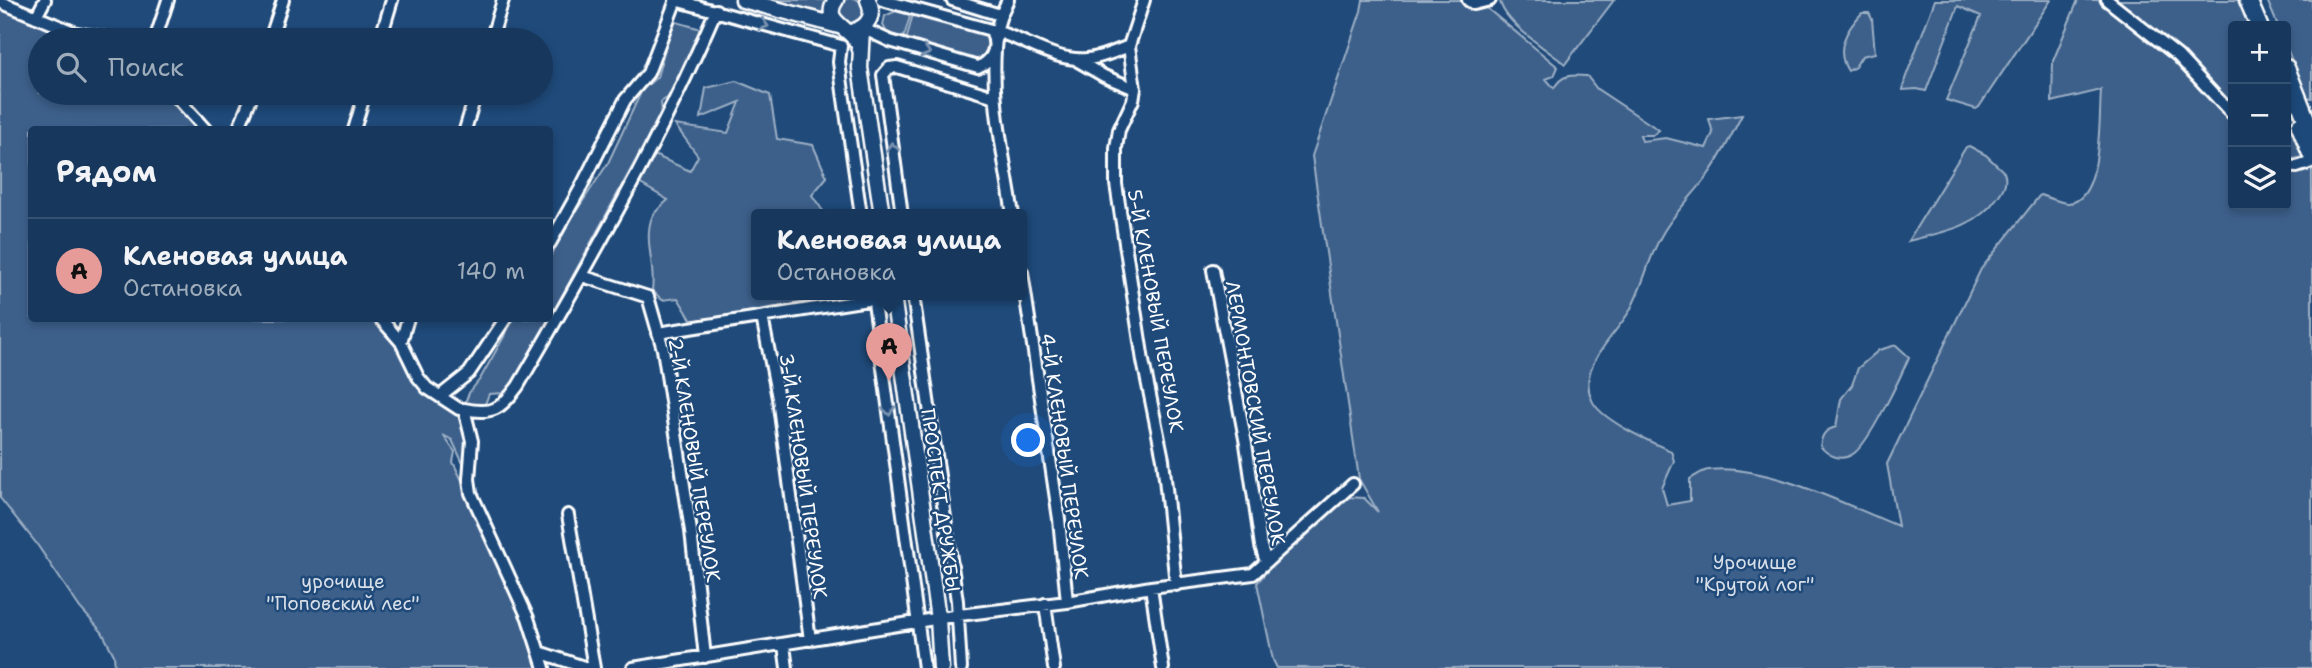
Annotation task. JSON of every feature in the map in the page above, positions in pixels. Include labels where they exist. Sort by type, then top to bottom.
[{"type":"highway","points":[[2248,0],[2257,21]]},
{"type":"highway","points":[[2259,0],[2267,21]]},
{"type":"highway","points":[[2291,81],[2312,134]]},
{"type":"highway","points":[[2291,104],[2312,156]]},
{"type":"main road","points":[[743,0],[842,28],[862,28]]},
{"type":"main road","points":[[836,0],[832,16],[858,40],[860,51]]},
{"type":"main road","points":[[868,0],[872,8],[870,20],[862,28],[860,68],[880,209]]},
{"type":"main road","name":"ПРОСПЕКТ ДРУЖБЫ","points":[[894,300],[938,619],[941,668]]},
{"type":"street","points":[[36,17],[45,0]]},
{"type":"street","points":[[159,28],[168,0]]},
{"type":"street","points":[[274,28],[282,0]]},
{"type":"street","points":[[384,28],[392,0]]},
{"type":"street","points":[[495,28],[503,0]]},
{"type":"street","points":[[553,238],[625,100],[648,73],[676,0],[860,51]]},
{"type":"street","points":[[882,0],[993,30],[1076,60],[1089,59],[1129,46],[1143,0]]},
{"type":"street","points":[[952,0],[1000,15]]},
{"type":"street","points":[[1008,0],[993,30],[995,97],[1012,209]]},
{"type":"street","points":[[1468,0],[1474,4],[1490,0]]},
{"type":"street","points":[[2107,0],[2178,56],[2228,110]]},
{"type":"street","points":[[0,2],[64,28]]},
{"type":"street","points":[[384,322],[401,342],[418,377],[427,388],[459,409],[481,413],[493,411],[509,398],[582,276],[677,99],[716,10]]},
{"type":"street","points":[[862,28],[890,41],[978,67],[988,63],[994,51],[993,30]]},
{"type":"street","points":[[841,46],[839,62],[842,92],[860,209]]},
{"type":"street","name":"5-Й КЛЕНОВЫЙ ПЕРЕУЛОК","points":[[1129,46],[1135,89],[1133,100],[1119,130],[1116,184],[1143,360],[1163,459],[1176,585]]},
{"type":"street","points":[[1076,60],[1135,89]]},
{"type":"street","points":[[901,209],[883,75],[889,68],[897,67],[995,97]]},
{"type":"street","points":[[184,105],[202,126]]},
{"type":"street","points":[[240,126],[248,105]]},
{"type":"street","points":[[355,126],[361,105]]},
{"type":"street","points":[[466,126],[472,105]]},
{"type":"street","points":[[2291,166],[2312,162]]},
{"type":"street","name":"ЛЕРМОНТОВСКИЙ ПЕРЕУЛОК","points":[[1213,270],[1266,562]]},
{"type":"street","name":"2-Й КЛЕНОВЫЙ ПЕРЕУЛОК","points":[[582,276],[648,297],[663,349],[691,531],[705,657]]},
{"type":"street","points":[[659,333],[856,300]]},
{"type":"street","points":[[873,300],[924,668]]},
{"type":"street","points":[[914,300],[959,615],[961,668]]},
{"type":"street","name":"4-Й КЛЕНОВЫЙ ПЕРЕУЛОК","points":[[1026,300],[1059,519],[1067,602]]},
{"type":"street","name":"3-Й КЛЕНОВЫЙ ПЕРЕУЛОК","points":[[762,317],[778,398],[810,640]]},
{"type":"street","points":[[401,342],[407,322]]},
{"type":"street","points":[[440,396],[469,373],[503,322]]},
{"type":"street","points":[[464,409],[472,441],[471,493],[528,618],[544,668]]},
{"type":"street","points":[[633,668],[681,665],[705,657],[959,615],[1253,575],[1353,484]]},
{"type":"street","points":[[568,515],[594,668]]},
{"type":"street","points":[[1151,587],[1163,668]]},
{"type":"street","points":[[1045,604],[1054,668]]},
{"type":"street","points":[[784,645],[787,668]]},
{"type":"street","points":[[539,652],[587,668]]},
{"type":"green space","points":[[846,-1],[856,-1],[863,6],[863,16],[856,23],[846,23],[839,16],[839,6]]},
{"type":"green space","points":[[761,0],[830,0],[828,19]]},
{"type":"green space","name":"Урочище \"Крутой лог\"","points":[[1363,0],[1463,0],[1483,5],[1558,67],[1554,76],[1546,79],[1554,88],[1560,80],[1568,76],[1587,76],[1597,89],[1659,130],[1653,135],[1640,135],[1642,141],[1666,138],[1706,148],[1713,133],[1709,119],[1742,115],[1713,168],[1662,235],[1629,312],[1599,353],[1589,376],[1592,400],[1597,408],[1615,423],[1671,451],[1674,461],[1662,488],[1667,505],[1690,501],[1690,479],[1700,473],[1707,470],[1731,470],[1780,479],[1898,526],[1887,464],[1981,269],[2040,195],[2067,203],[2079,199],[2093,174],[2099,137],[2101,90],[2052,102],[2053,61],[2078,0],[2098,0],[2189,73],[2228,115],[2228,210],[2291,210],[2291,172],[2312,168],[2312,668],[1277,668],[1257,583],[1277,559],[1347,497],[1364,498],[1378,512],[1359,479],[1312,156]]},
{"type":"green space","points":[[1614,0],[1565,64],[1509,18],[1500,1]]},
{"type":"green space","points":[[1935,0],[2051,0],[1976,109],[1946,100],[1981,16],[1958,6],[1926,91],[1903,90]]},
{"type":"green space","points":[[2115,0],[2250,0],[2259,21],[2228,21],[2228,103],[2197,66]]},
{"type":"green space","points":[[2267,0],[2312,0],[2312,98],[2307,97],[2291,58],[2291,21],[2276,21]]},
{"type":"green space","name":"урочище \"Поповский лес\"","points":[[0,7],[52,28],[28,28],[28,105],[192,105],[210,126],[28,126],[28,322],[377,322],[398,343],[417,381],[461,412],[469,393],[480,379],[512,322],[547,322],[511,388],[504,393],[489,394],[483,409],[473,409],[467,472],[452,440],[443,435],[455,452],[453,462],[475,507],[543,668],[115,668],[114,655],[102,632],[80,608],[36,543],[0,498]]},
{"type":"green space","points":[[898,10],[911,13],[903,40],[887,33],[883,25],[885,16]]},
{"type":"green space","points":[[1862,13],[1869,13],[1872,19],[1875,53],[1862,56],[1855,67],[1848,71],[1842,47],[1847,33]]},
{"type":"green space","points":[[913,14],[987,33],[990,50],[985,60],[977,61],[906,41]]},
{"type":"green space","points":[[673,21],[701,29],[670,96],[661,102],[662,112],[553,312],[553,252],[608,163],[642,90],[657,77]]},
{"type":"green space","points":[[736,81],[770,95],[777,139],[813,145],[827,177],[812,195],[822,209],[751,209],[751,300],[818,300],[692,321],[678,298],[662,300],[652,290],[650,226],[653,215],[668,200],[639,183],[652,154],[690,171],[698,156],[675,125],[728,133],[740,102],[701,118],[706,88]]},
{"type":"green space","points":[[2291,102],[2309,144],[2306,156],[2291,160]]},
{"type":"green space","points":[[1966,147],[1986,155],[2004,172],[2005,183],[2001,192],[1989,208],[1969,222],[1908,241]]},
{"type":"green space","points":[[1896,345],[1909,357],[1876,424],[1853,454],[1839,458],[1827,453],[1820,446],[1822,438],[1827,431],[1836,427],[1841,399],[1852,385],[1858,368],[1879,350]]},
{"type":"place","name":"Кленовая улица","points":[[889,381]]}]
